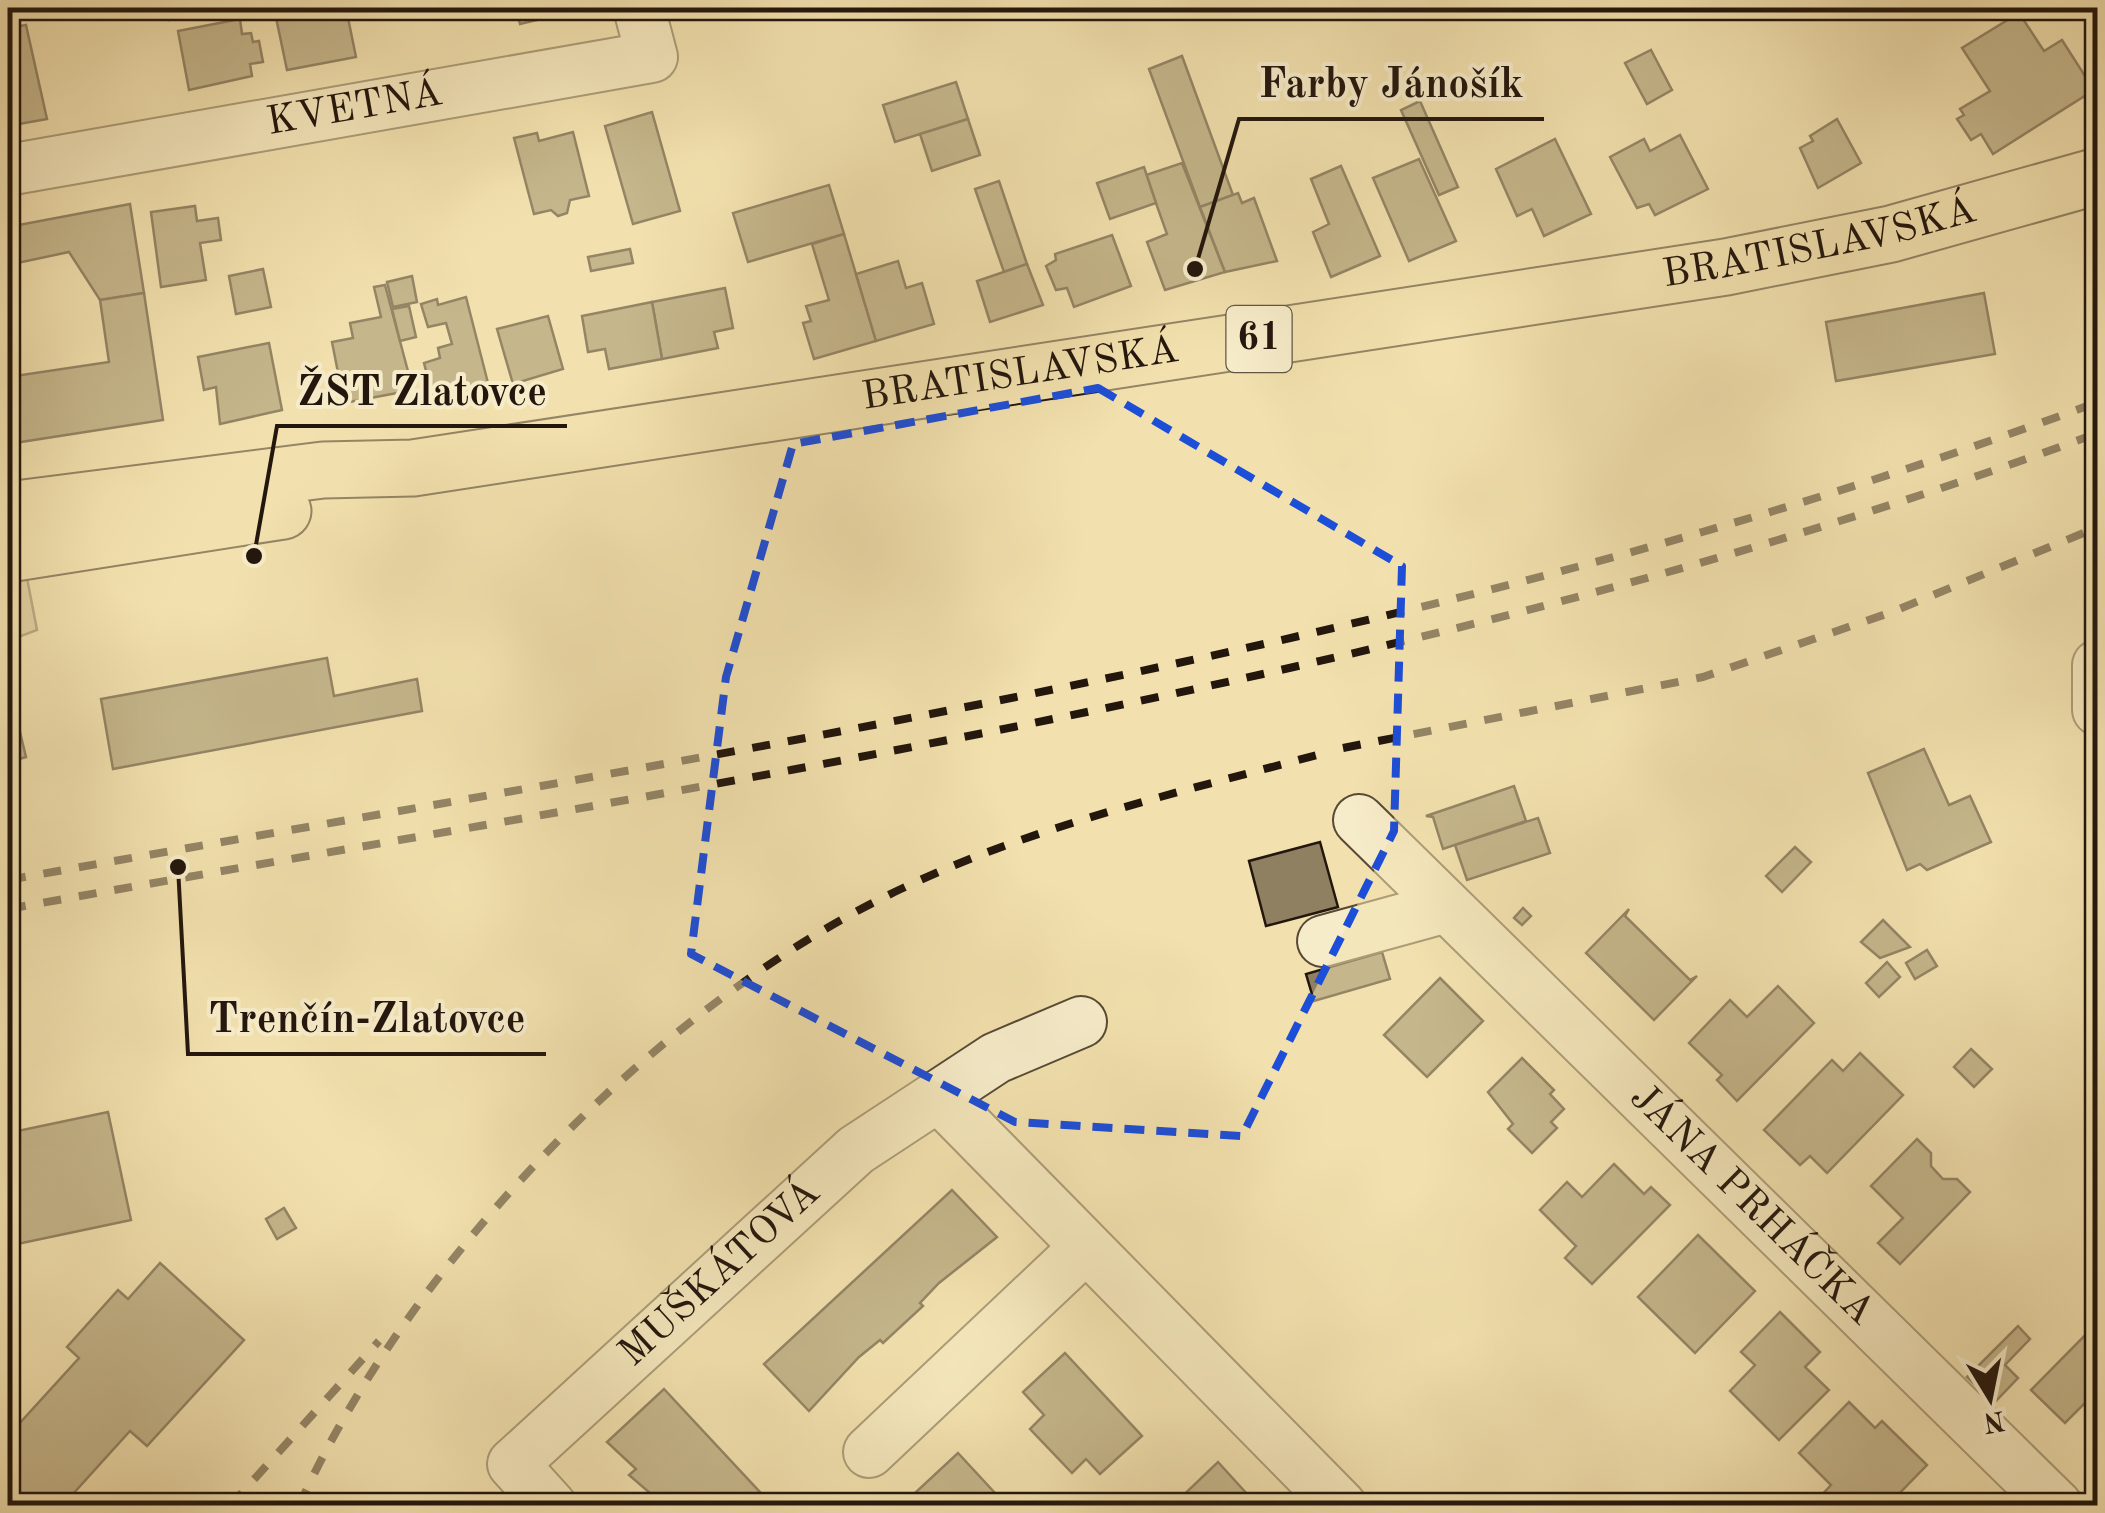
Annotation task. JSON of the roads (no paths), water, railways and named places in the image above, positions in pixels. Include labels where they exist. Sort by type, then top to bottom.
[{"type":"main road","name":"BRATISLAVSKÁ","points":[[8,510],[323,470],[413,468],[1726,266],[1891,234],[2098,176]]},
{"type":"main road","name":"BRATISLAVSKÁ","points":[[8,554],[318,505],[413,468]]},
{"type":"street","name":"KVETNÁ","points":[[8,170],[652,57],[639,8]]},
{"type":"street","points":[[2098,665],[2098,710]]},
{"type":"street","name":"JÁNA PRHÁČKA","points":[[1359,820],[2057,1506]]},
{"type":"street","points":[[1323,941],[1447,907]]},
{"type":"street","name":"MUŠKÁTOVÁ","points":[[551,1506],[512,1464],[856,1150],[996,1058],[1081,1022]]},
{"type":"street","points":[[940,1097],[1341,1506]]},
{"type":"street","points":[[869,1452],[1086,1247]]},
{"type":"railway","points":[[8,880],[801,739],[1326,630],[1587,564],[1844,489],[2098,402]]},
{"type":"railway","points":[[8,909],[800,768],[1064,717],[1326,660],[1586,595],[1844,520],[2098,433]]},
{"type":"railway","points":[[1343,748],[1703,677],[1892,612],[2098,527]]},
{"type":"railway","points":[[299,1506],[346,1414],[405,1322],[474,1233],[551,1148],[634,1069],[722,998],[812,937],[954,865],[1059,827],[1328,752]]},
{"type":"railway","points":[[230,1506],[379,1341]]},
{"type":"place","name":"Farby Jánošík","points":[[1195,269]]},
{"type":"place","name":"ŽST Zlatovce","points":[[254,556]]},
{"type":"place","name":"Trenčín-Zlatovce","points":[[178,867]]}]
